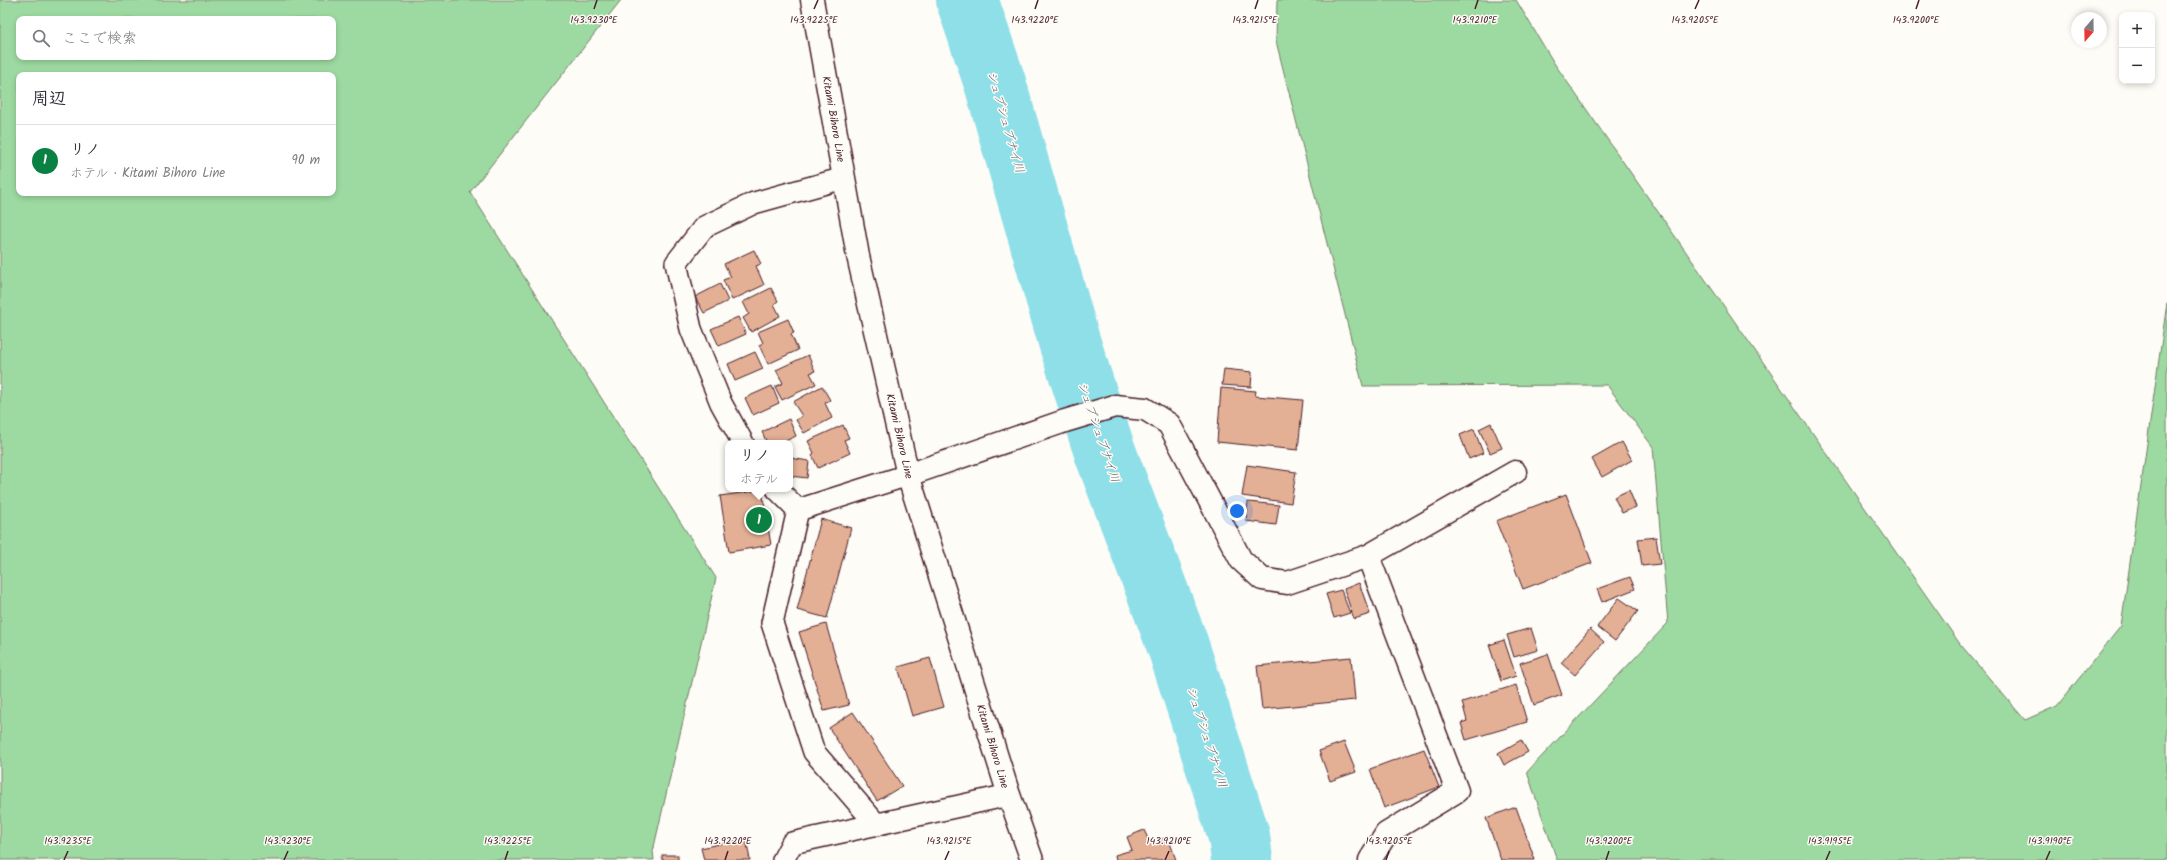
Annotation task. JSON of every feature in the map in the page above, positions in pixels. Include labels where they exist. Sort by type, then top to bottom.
[{"type":"street","name":"Kitami Bihoro Line","points":[[812,0],[858,256],[908,475],[1009,795],[1032,860]]},
{"type":"street","points":[[908,475],[1064,421],[1115,406],[1145,409],[1169,424],[1241,560],[1262,579],[1286,583],[1368,556],[1515,472]]},
{"type":"street","points":[[1368,556],[1457,791],[1386,834],[1370,860]]},
{"type":"lane","points":[[740,440],[721,403],[691,329],[676,263],[704,227],[754,203],[844,178]]},
{"type":"lane","points":[[798,510],[908,475]]},
{"type":"lane","points":[[780,492],[798,510]]},
{"type":"lane","points":[[798,510],[772,622],[814,752],[876,825]]},
{"type":"lane","points":[[783,860],[792,843],[1009,795]]},
{"type":"green space","points":[[0,0],[621,0],[470,192],[716,578],[653,851],[654,860],[0,860]]},
{"type":"green space","points":[[1277,0],[1516,0],[1554,63],[1960,644],[2025,720],[2057,706],[2121,626],[2167,303],[2167,860],[1557,860],[1527,772],[1668,623],[1653,447],[1607,385],[1363,386],[1276,41]]},
{"type":"building","points":[[754,250],[761,264],[756,266],[764,285],[732,300],[723,280],[731,277],[724,264]]},
{"type":"building","points":[[720,284],[728,301],[704,313],[695,297]]},
{"type":"building","points":[[771,288],[778,301],[774,304],[780,316],[751,332],[743,318],[749,314],[743,302]]},
{"type":"building","points":[[738,317],[746,334],[719,346],[711,329]]},
{"type":"building","points":[[788,319],[794,333],[791,334],[798,350],[768,364],[759,345],[763,343],[758,332]]},
{"type":"building","points":[[755,352],[763,369],[735,381],[728,364]]},
{"type":"building","points":[[808,355],[815,371],[810,373],[816,384],[782,400],[775,387],[783,383],[776,370]]},
{"type":"building","points":[[1224,369],[1252,372],[1251,387],[1222,385]]},
{"type":"building","points":[[772,386],[779,403],[753,415],[745,398]]},
{"type":"building","points":[[822,386],[830,400],[825,403],[832,418],[804,433],[796,420],[802,416],[793,402]]},
{"type":"building","points":[[1221,388],[1256,391],[1255,396],[1303,400],[1298,450],[1217,442]]},
{"type":"building","points":[[789,419],[796,436],[787,440],[766,440],[762,432]]},
{"type":"building","points":[[1491,423],[1502,448],[1490,453],[1479,429]]},
{"type":"building","points":[[843,425],[849,438],[844,440],[850,453],[818,468],[812,455],[814,453],[808,441]]},
{"type":"building","points":[[1474,429],[1483,453],[1469,459],[1460,435]]},
{"type":"building","points":[[1622,442],[1632,460],[1602,477],[1592,459]]},
{"type":"building","points":[[793,458],[809,461],[807,478],[793,476]]},
{"type":"building","points":[[1247,465],[1296,472],[1291,503],[1242,496]]},
{"type":"building","points":[[1629,490],[1636,507],[1622,513],[1614,497]]},
{"type":"building","points":[[748,492],[762,492],[771,545],[729,552],[720,496]]},
{"type":"building","points":[[1566,494],[1592,563],[1523,589],[1496,521]]},
{"type":"building","points":[[1248,502],[1279,505],[1276,525],[1246,521]]},
{"type":"building","points":[[821,519],[851,528],[827,618],[797,610]]},
{"type":"building","points":[[1656,537],[1660,564],[1642,566],[1638,539]]},
{"type":"building","points":[[1630,577],[1635,589],[1602,602],[1597,589]]},
{"type":"building","points":[[1359,583],[1370,614],[1354,619],[1344,589]]},
{"type":"building","points":[[1341,590],[1350,613],[1334,618],[1326,594]]},
{"type":"building","points":[[1619,598],[1638,611],[1615,641],[1597,627]]},
{"type":"building","points":[[826,624],[849,705],[824,711],[799,632]]},
{"type":"building","points":[[1531,628],[1538,650],[1514,657],[1507,635]]},
{"type":"building","points":[[1590,629],[1604,642],[1575,675],[1561,663]]},
{"type":"building","points":[[1504,640],[1516,676],[1501,681],[1489,645]]},
{"type":"building","points":[[1548,654],[1562,695],[1534,705],[1520,663]]},
{"type":"building","points":[[1351,657],[1355,700],[1262,709],[1257,666]]},
{"type":"building","points":[[930,658],[944,707],[912,716],[898,667]]},
{"type":"building","points":[[1516,685],[1527,722],[1466,740],[1461,723],[1467,721],[1462,702]]},
{"type":"building","points":[[853,712],[902,786],[877,801],[829,728]]},
{"type":"building","points":[[1521,740],[1528,752],[1504,765],[1498,753]]},
{"type":"building","points":[[1344,742],[1356,772],[1330,781],[1319,751]]},
{"type":"building","points":[[1424,749],[1439,787],[1384,808],[1370,769]]},
{"type":"building","points":[[1516,807],[1535,860],[1501,860],[1486,818]]},
{"type":"building","points":[[1144,830],[1150,843],[1168,837],[1176,860],[1116,860],[1115,855],[1132,850],[1127,837]]},
{"type":"building","points":[[746,838],[750,860],[704,860],[701,848]]},
{"type":"building","points":[[662,855],[678,855],[678,860],[662,860]]},
{"type":"waterway","name":"シュブシュブナイ川","points":[[967,0],[995,83],[1069,341],[1105,452],[1178,646],[1239,836],[1242,860]]},
{"type":"place","name":"リノ","points":[[759,520]]}]
